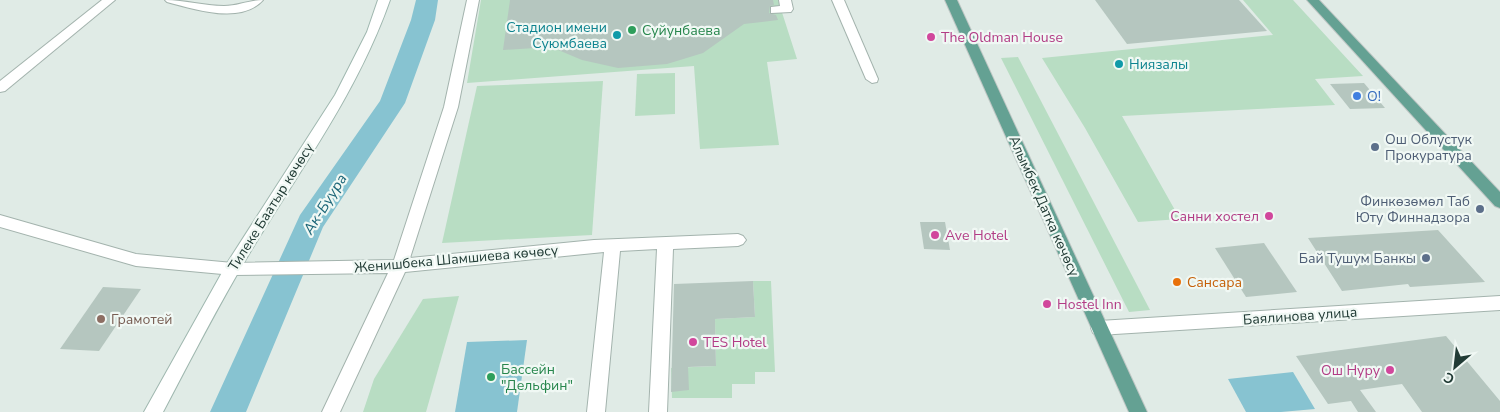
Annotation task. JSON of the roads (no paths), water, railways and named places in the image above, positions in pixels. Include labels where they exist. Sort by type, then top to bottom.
[{"type":"main road","name":"Алымбек Датка көчөсү","points":[[951,0],[1138,412]]},
{"type":"main road","points":[[1313,0],[1500,202]]},
{"type":"street","points":[[0,88],[108,0]]},
{"type":"street","points":[[171,0],[231,11],[242,8],[257,0]]},
{"type":"street","name":"Тилеке Баатыр көчөсү","points":[[153,412],[233,269],[352,77],[377,22],[384,0]]},
{"type":"street","points":[[330,412],[400,266],[451,108],[473,0]]},
{"type":"street","points":[[775,10],[787,9],[784,0]]},
{"type":"street","points":[[838,0],[872,79]]},
{"type":"street","name":"Женишбека Шамшиева көчөсү","points":[[0,221],[136,260],[233,269],[372,268],[613,245],[738,240]]},
{"type":"street","points":[[658,412],[665,243]]},
{"type":"street","points":[[596,412],[613,245]]},
{"type":"street","name":"Баялинова улица","points":[[1099,328],[1500,303]]},
{"type":"water","name":"Бассейн \"Дельфин\"","points":[[527,340],[517,412],[455,412],[467,342]]},
{"type":"water","points":[[1293,372],[1315,409],[1281,412],[1246,412],[1228,379]]},
{"type":"waterway","name":"Ак-Буура","points":[[228,412],[310,223],[392,103],[423,20],[427,0]]},
{"type":"place","name":"Суйунбаева","points":[[632,30]]},
{"type":"place","name":"Стадион имени Суюмбаева","points":[[617,35]]},
{"type":"place","name":"The Oldman House","points":[[931,37]]},
{"type":"place","name":"Ниязалы","points":[[1119,64]]},
{"type":"place","name":"О!","points":[[1357,96]]},
{"type":"place","name":"Ош Облустук Прокуратура","points":[[1375,147]]},
{"type":"place","name":"Финкөзөмөл Таб Юту Финнадзора","points":[[1480,209]]},
{"type":"place","name":"Санни хостел","points":[[1269,216]]},
{"type":"place","name":"Ave Hotel","points":[[935,235]]},
{"type":"place","name":"Бай Тушум Банкы","points":[[1426,258]]},
{"type":"place","name":"Сансара","points":[[1177,282]]},
{"type":"place","name":"Hostel Inn","points":[[1047,304]]},
{"type":"place","name":"Грамотей","points":[[101,319]]},
{"type":"place","name":"TES Hotel","points":[[693,342]]},
{"type":"place","name":"Ош Нуру","points":[[1390,370]]},
{"type":"place","name":"Бассейн \"Дельфин\"","points":[[491,377]]}]
